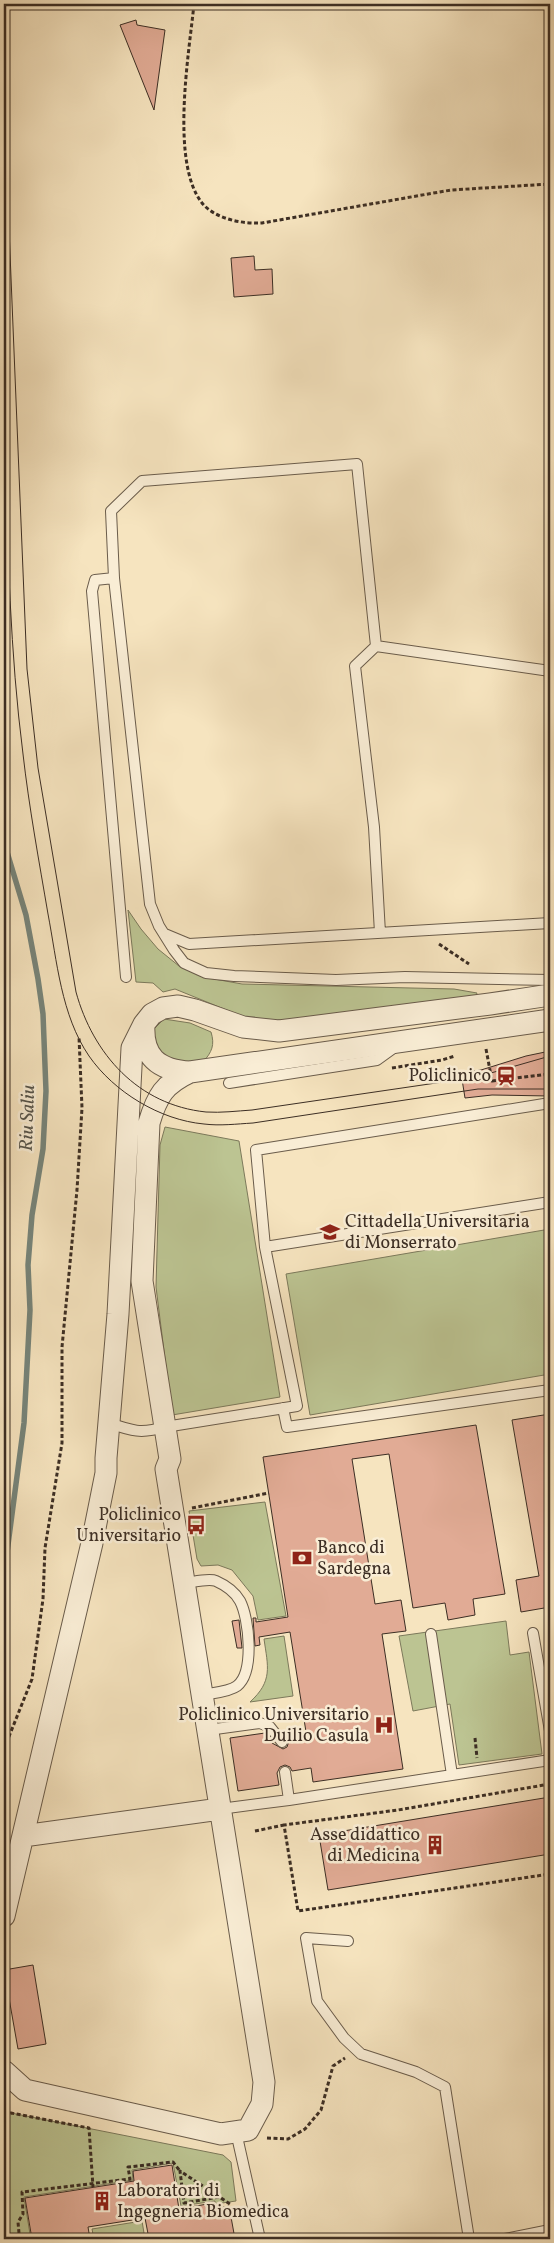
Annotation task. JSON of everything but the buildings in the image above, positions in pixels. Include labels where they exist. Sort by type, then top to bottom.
[{"type":"street","points":[[4,1916],[106,1473],[118,1314],[132,1048],[144,1024],[152,1014],[163,1008],[178,1006],[243,1027],[280,1031],[550,995]]},
{"type":"street","points":[[144,1024],[145,1049],[152,1058],[174,1071],[190,1072],[550,1020]]},
{"type":"street","points":[[4,2072],[25,2090],[221,2134],[242,2131],[262,2104],[264,2082],[186,1583],[166,1469],[170,1459],[142,1281],[150,1123],[155,1104],[162,1091],[174,1080],[190,1072]]},
{"type":"street","points":[[23,1836],[220,1809]]},
{"type":"lane","points":[[376,646],[357,464],[142,481],[111,511],[109,578],[150,904],[159,926],[184,963],[206,973],[336,980],[405,978],[550,980]]},
{"type":"lane","points":[[109,578],[95,580],[92,591],[126,977]]},
{"type":"lane","points":[[376,646],[550,671]]},
{"type":"lane","points":[[376,646],[355,666],[374,827],[380,933]]},
{"type":"lane","points":[[165,934],[189,944],[550,923]]},
{"type":"lane","points":[[229,1083],[377,1060],[404,1041]]},
{"type":"lane","points":[[109,1422],[134,1432],[150,1432],[297,1406],[265,1247],[256,1150],[550,1103]]},
{"type":"lane","points":[[265,1247],[550,1202]]},
{"type":"lane","points":[[283,1408],[287,1427],[550,1390]]},
{"type":"lane","points":[[186,1583],[214,1580],[228,1587],[240,1600],[245,1614],[249,1653],[242,1680],[236,1687],[203,1695]]},
{"type":"lane","points":[[534,1633],[550,1730]]},
{"type":"lane","points":[[431,1634],[452,1774]]},
{"type":"lane","points":[[208,1730],[260,1723],[270,1727],[282,1742]]},
{"type":"lane","points":[[220,1809],[550,1760]]},
{"type":"lane","points":[[285,1772],[289,1800]]},
{"type":"lane","points":[[348,1941],[306,1938],[317,2001],[344,2038],[361,2054],[416,2072],[445,2087],[469,2239]]},
{"type":"lane","points":[[242,2131],[260,2239]]},
{"type":"lane","points":[[505,2239],[550,2230]]},
{"type":"path","points":[[194,4],[184,96],[184,149],[196,193],[211,211],[238,221],[262,223],[451,190],[550,184]]},
{"type":"path","points":[[435,930],[436,943],[473,966]]},
{"type":"path","points":[[4,1749],[32,1679],[43,1599],[45,1548],[62,1442],[62,1347],[77,1190],[82,1108],[79,1038]]},
{"type":"path","points":[[486,1045],[492,1081],[549,1074],[548,1072]]},
{"type":"path","points":[[174,1511],[269,1493]]},
{"type":"path","points":[[255,1830],[398,1810],[550,1784]]},
{"type":"path","points":[[284,1825],[298,1911],[550,1874]]},
{"type":"path","points":[[242,2131],[267,2138],[288,2139],[305,2129],[321,2110],[333,2066],[342,2058],[361,2054]]},
{"type":"path","points":[[4,2115],[11,2114],[89,2128],[93,2185]]},
{"type":"path","points":[[19,2233],[18,2222],[23,2214],[22,2192],[93,2185],[130,2179],[128,2167],[173,2162],[180,2171],[230,2204]]},
{"type":"path","points":[[180,2171],[184,2203],[219,2197]]},
{"type":"path","points":[[4,2208],[5,2239]]},
{"type":"green space","points":[[128,910],[158,949],[179,966],[203,977],[242,984],[454,989],[477,993],[472,1006],[256,1022],[175,989],[163,992],[153,983],[136,982]]},
{"type":"green space","points":[[164,1019],[190,1023],[211,1032],[212,1048],[203,1062],[177,1065],[155,1049],[153,1030]]},
{"type":"green space","points":[[165,1127],[239,1141],[280,1397],[172,1415],[156,1287],[160,1145]]},
{"type":"green space","points":[[550,1229],[550,1374],[310,1415],[286,1274]]},
{"type":"green space","points":[[265,1502],[286,1616],[258,1620],[253,1596],[232,1570],[218,1565],[201,1566],[197,1559],[189,1511]]},
{"type":"green space","points":[[506,1621],[510,1655],[529,1652],[542,1754],[459,1765],[450,1704],[413,1711],[399,1636]]},
{"type":"green space","points":[[284,1636],[293,1696],[250,1702],[266,1680],[267,1666],[264,1639]]},
{"type":"green space","points":[[11,2113],[223,2155],[231,2162],[236,2201],[215,2204],[215,2201],[181,2206],[173,2163],[132,2170],[133,2180],[24,2197],[30,2234],[18,2236],[18,2239],[4,2239],[4,2115]]},
{"type":"green space","points":[[142,2221],[145,2239],[94,2239],[92,2229]]},
{"type":"waterway","name":"Riu Saliu","points":[[4,842],[26,915],[38,979],[43,1014],[46,1091],[43,1149],[32,1215],[28,1265],[30,1310],[24,1423],[6,1560],[4,1607]]},
{"type":"tram line","points":[[4,106],[27,669],[38,768],[76,992],[94,1036],[122,1073],[139,1087],[159,1099],[182,1107],[206,1112],[252,1110],[477,1077],[550,1056]]},
{"type":"tram line","points":[[4,447],[15,678],[31,814],[61,987],[72,1023],[89,1056],[99,1069],[111,1081],[139,1102],[171,1117],[210,1125],[253,1123],[478,1089],[550,1089]]},
{"type":"place","name":"Policlinico","points":[[506,1076]]},
{"type":"place","name":"Cittadella Universitaria di Monserrato","points":[[330,1232]]},
{"type":"place","name":"Policlinico Universitario","points":[[196,1525]]},
{"type":"place","name":"Banco di Sardegna","points":[[302,1558]]},
{"type":"place","name":"Policlinico Universitario Duilio Casula","points":[[384,1725]]},
{"type":"place","name":"Asse didattico di Medicina","points":[[435,1845]]},
{"type":"place","name":"Laboratori di Ingegneria Biomedica","points":[[102,2201]]}]
